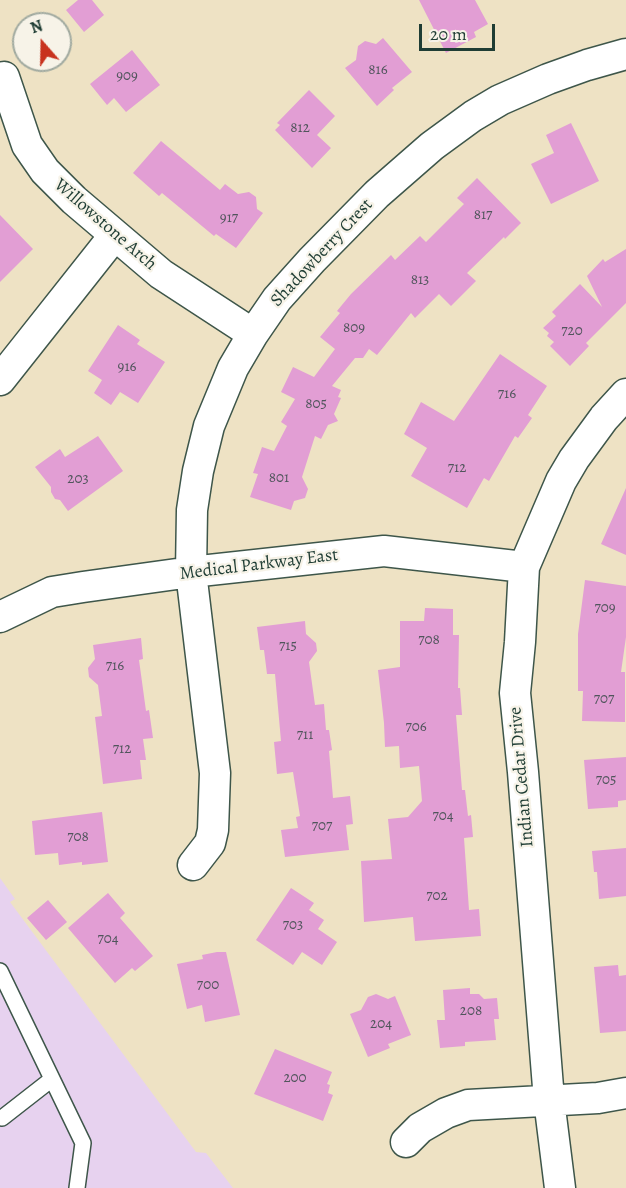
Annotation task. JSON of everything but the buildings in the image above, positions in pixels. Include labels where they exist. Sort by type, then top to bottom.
[{"type":"street","name":"Shadowberry Crest","points":[[193,865],[210,843],[213,830],[215,773],[191,572],[192,510],[198,471],[209,426],[233,368],[277,299],[377,194],[432,146],[500,100],[548,79],[626,54]]},
{"type":"street","name":"Willowstone Arch","points":[[4,77],[27,145],[45,171],[114,236],[161,274],[253,334]]},
{"type":"street","points":[[0,380],[114,236]]},
{"type":"street","name":"Indian Cedar Drive","points":[[560,1188],[549,1100],[515,693],[524,567],[561,481],[603,418],[626,394]]},
{"type":"street","name":"Medical Parkway East","points":[[0,617],[52,592],[191,572],[384,551],[524,567]]},
{"type":"street","points":[[406,1142],[420,1128],[446,1113],[468,1105],[598,1098],[626,1093]]},
{"type":"lane","points":[[0,971],[83,1143],[77,1188]]},
{"type":"lane","points":[[2,1118],[52,1079]]},
{"type":"shaded area","points":[[0,878],[15,899],[10,902],[196,1152],[206,1153],[233,1188],[0,1188]]}]
